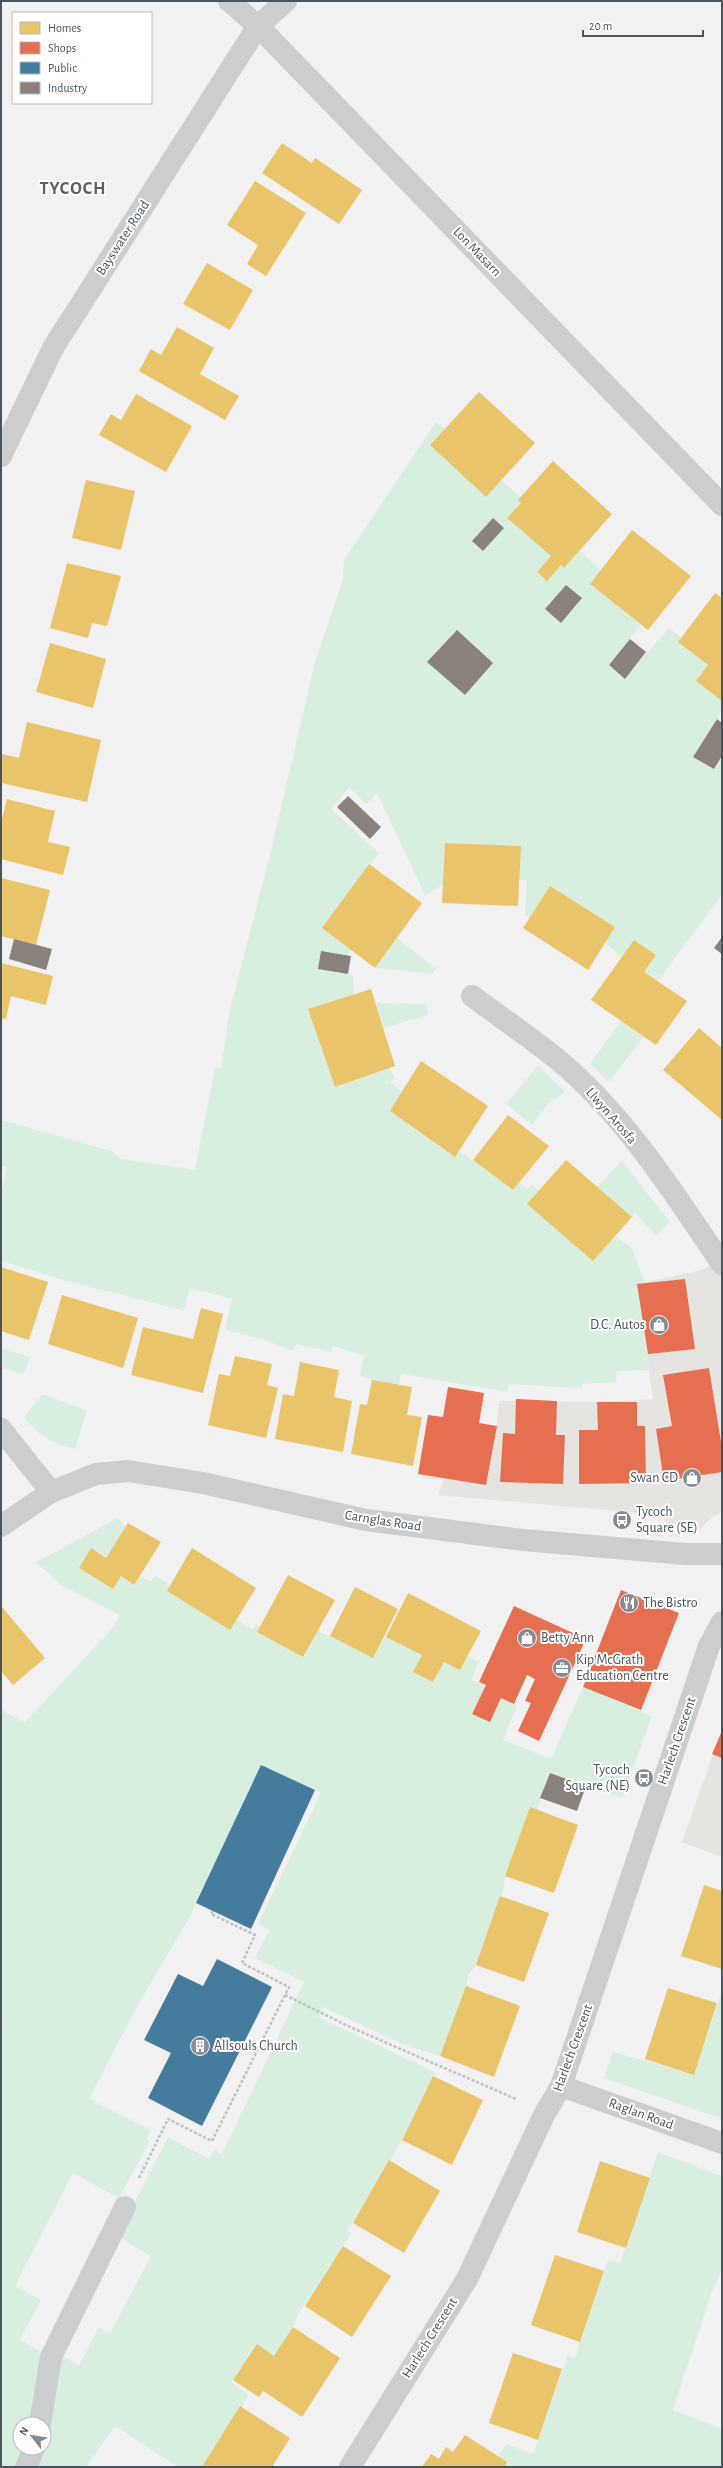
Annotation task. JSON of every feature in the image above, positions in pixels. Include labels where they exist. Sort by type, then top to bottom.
[{"type":"street","name":"Lon Masarn","points":[[229,1],[258,26],[722,505]]},
{"type":"street","name":"Bayswater Road","points":[[1,456],[53,348],[258,26],[286,1]]},
{"type":"street","name":"Llwyn Arosfa","points":[[472,996],[558,1059],[590,1090],[656,1170],[722,1264]]},
{"type":"street","points":[[1,1430],[51,1492]]},
{"type":"street","name":"Carnglas Road","points":[[1,1526],[51,1492],[96,1474],[128,1471],[202,1483],[366,1520],[523,1540],[678,1553],[722,1554]]},
{"type":"street","name":"Harlech Crescent","points":[[350,2467],[467,2279],[544,2115],[561,2086],[709,1646],[722,1622]]},
{"type":"street","name":"Raglan Road","points":[[561,2086],[722,2143]]},
{"type":"street","points":[[41,2416],[51,2357],[124,2207]]},
{"type":"street","points":[[26,2467],[31,2456]]},
{"type":"path","points":[[155,2146],[168,2119],[212,2141],[289,1987],[242,1963],[255,1935],[211,1914],[213,1911]]},
{"type":"path","points":[[284,1995],[394,2047],[513,2098],[544,2115]]},
{"type":"shaded area","points":[[722,1258],[722,1512],[711,1518],[696,1534],[671,1532],[662,1515],[438,1495],[444,1478],[497,1426],[499,1401],[597,1402],[653,1399],[637,1284],[702,1270]]},
{"type":"shaded area","points":[[722,1729],[722,1857],[682,1842]]},
{"type":"green space","points":[[436,422],[445,429],[430,445],[486,497],[501,480],[521,497],[518,500],[521,503],[508,518],[551,556],[537,572],[547,581],[561,565],[564,568],[580,551],[601,570],[590,584],[641,624],[609,666],[625,678],[669,628],[681,637],[678,642],[708,665],[696,681],[722,701],[722,710],[693,757],[714,769],[722,756],[722,895],[658,981],[644,972],[656,955],[634,940],[622,957],[605,943],[615,927],[550,886],[529,918],[525,915],[527,880],[519,880],[520,846],[445,843],[443,885],[425,895],[377,793],[366,805],[350,787],[331,809],[379,853],[322,928],[351,950],[348,955],[321,951],[318,969],[353,975],[354,994],[308,1009],[335,1087],[389,1068],[395,1077],[390,1083],[402,1091],[390,1111],[454,1157],[458,1151],[464,1154],[513,1190],[519,1183],[527,1189],[531,1184],[539,1191],[528,1204],[593,1261],[615,1236],[632,1248],[645,1283],[637,1284],[649,1370],[617,1371],[616,1382],[582,1384],[582,1388],[508,1384],[508,1392],[401,1374],[399,1385],[372,1380],[360,1375],[364,1356],[333,1346],[331,1352],[296,1344],[293,1351],[262,1339],[225,1330],[232,1299],[190,1288],[184,1311],[60,1279],[1,1261],[1,1193],[7,1166],[1,1166],[1,1120],[111,1151],[122,1159],[195,1170],[215,1068],[221,1068],[230,1009],[270,855],[315,662],[343,579],[344,560]],"holes":[[[493,518],[504,528],[472,541]],[[566,585],[582,598],[561,623],[546,609]],[[457,630],[493,663],[465,695],[428,662]]]},
{"type":"green space","points":[[397,938],[436,969],[432,974],[375,968]]},
{"type":"green space","points":[[376,1003],[426,1004],[428,1015],[383,1028]]},
{"type":"green space","points":[[621,1021],[644,1036],[609,1082],[590,1064]]},
{"type":"green space","points":[[538,1065],[565,1092],[548,1104],[532,1125],[506,1104]]},
{"type":"green space","points":[[622,1161],[670,1222],[656,1235],[635,1214],[632,1217],[597,1187]]},
{"type":"green space","points":[[1,1348],[31,1357],[23,1374],[1,1367]]},
{"type":"green space","points":[[42,1394],[87,1410],[75,1449],[46,1438],[35,1430],[24,1418]]},
{"type":"green space","points":[[118,1518],[126,1527],[106,1558],[91,1548],[79,1568],[113,1589],[121,1576],[134,1585],[140,1576],[151,1582],[155,1575],[170,1585],[167,1591],[230,1630],[236,1620],[253,1629],[256,1623],[260,1626],[257,1632],[303,1656],[318,1631],[373,1657],[386,1637],[422,1655],[413,1672],[433,1682],[444,1662],[460,1670],[468,1656],[479,1662],[471,1681],[486,1685],[472,1714],[490,1722],[501,1698],[517,1705],[503,1740],[551,1759],[583,1687],[652,1716],[622,1798],[550,1773],[537,1810],[530,1808],[505,1876],[504,1887],[476,1965],[468,1975],[466,1986],[440,2056],[405,2045],[323,2007],[318,2017],[435,2072],[395,2153],[347,2231],[351,2234],[299,2313],[293,2327],[274,2356],[257,2345],[231,2382],[249,2395],[202,2467],[178,2467],[115,2426],[86,2467],[35,2467],[40,2456],[52,2456],[52,2416],[48,2416],[62,2356],[79,2365],[99,2327],[110,2333],[151,2256],[117,2236],[168,2137],[209,2159],[214,2150],[222,2154],[304,1982],[255,1958],[269,1930],[258,1924],[321,1793],[261,1765],[187,1922],[140,2001],[89,2099],[151,2130],[147,2139],[150,2141],[119,2198],[73,2173],[15,2286],[41,2300],[20,2340],[47,2355],[36,2416],[12,2416],[12,2456],[26,2456],[22,2467],[1,2467],[1,2035],[3,2030],[1,2029],[1,1710],[25,1722],[110,1631],[120,1615],[61,1585],[36,1562]]},
{"type":"green space","points":[[722,1991],[722,2119],[604,2078],[613,2052],[694,2074]]},
{"type":"green space","points":[[658,2152],[722,2176],[722,2269],[711,2294],[673,2410],[722,2429],[722,2467],[504,2467],[499,2457],[506,2444],[533,2454],[568,2355],[575,2358],[608,2260],[620,2263]]},
{"type":"building: Homes","points":[[282,143],[312,163],[315,158],[362,190],[339,224],[262,173]]},
{"type":"building: Homes","points":[[255,181],[306,213],[266,276],[247,264],[258,245],[227,225]]},
{"type":"building: Homes","points":[[207,263],[253,290],[230,330],[183,304]]},
{"type":"building: Homes","points":[[177,327],[214,348],[200,374],[239,396],[225,420],[139,371],[151,349],[161,355]]},
{"type":"building: Homes","points":[[479,392],[535,443],[486,497],[430,445]]},
{"type":"building: Homes","points":[[136,394],[192,426],[166,472],[99,435],[111,414],[121,420]]},
{"type":"building: Homes","points":[[553,461],[612,514],[564,568],[561,565],[547,581],[537,572],[551,556],[507,518],[521,503],[518,500]]},
{"type":"building: Homes","points":[[86,480],[135,491],[121,550],[72,538]]},
{"type":"building: Homes","points":[[632,530],[691,576],[648,630],[590,584]]},
{"type":"building: Homes","points":[[67,563],[121,576],[107,626],[92,623],[88,638],[50,628]]},
{"type":"building: Homes","points":[[715,593],[722,598],[722,701],[696,681],[708,665],[678,642]]},
{"type":"building: Homes","points":[[50,643],[106,659],[93,708],[36,692]]},
{"type":"building: Homes","points":[[27,722],[101,740],[87,802],[1,783],[1,754],[19,758]]},
{"type":"building: Homes","points":[[7,799],[55,811],[48,842],[70,847],[63,875],[1,859],[1,823]]},
{"type":"building: Homes","points":[[445,843],[521,846],[518,906],[442,903]]},
{"type":"building: Homes","points":[[369,864],[422,903],[375,968],[322,928]]},
{"type":"building: Homes","points":[[1,878],[50,890],[36,945],[1,936]]},
{"type":"building: Homes","points":[[550,886],[615,927],[588,970],[523,928]]},
{"type":"building: Homes","points":[[634,940],[656,955],[644,972],[687,1001],[656,1045],[591,1000]]},
{"type":"building: Homes","points":[[1,963],[53,976],[46,1005],[11,996],[6,1019],[1,1018]]},
{"type":"building: Homes","points":[[371,989],[395,1066],[335,1087],[308,1009]]},
{"type":"building: Homes","points":[[699,1028],[722,1048],[722,1120],[663,1070]]},
{"type":"building: Homes","points":[[421,1061],[488,1106],[455,1157],[390,1111]]},
{"type":"building: Homes","points":[[508,1115],[549,1146],[513,1190],[473,1160]]},
{"type":"building: Homes","points":[[566,1160],[632,1217],[593,1261],[527,1204]]},
{"type":"building: Homes","points":[[1,1267],[48,1282],[29,1340],[1,1331]]},
{"type":"building: Homes","points":[[62,1295],[138,1318],[123,1368],[48,1344]]},
{"type":"building: Homes","points":[[201,1308],[223,1314],[203,1393],[131,1375],[143,1327],[193,1339]]},
{"type":"building: Homes","points":[[235,1356],[272,1364],[267,1385],[278,1388],[266,1438],[208,1425],[219,1374],[230,1376]]},
{"type":"building: Homes","points":[[300,1362],[339,1370],[334,1397],[352,1401],[343,1452],[275,1439],[283,1394],[294,1396]]},
{"type":"building: Homes","points":[[372,1380],[412,1387],[407,1415],[422,1417],[413,1466],[351,1454],[360,1404],[367,1405]]},
{"type":"building: Homes","points":[[128,1523],[161,1542],[134,1585],[121,1576],[113,1589],[79,1568],[91,1548],[106,1558]]},
{"type":"building: Homes","points":[[192,1548],[256,1588],[230,1630],[167,1591]]},
{"type":"building: Homes","points":[[288,1575],[335,1600],[303,1657],[257,1632]]},
{"type":"building: Homes","points":[[355,1587],[398,1609],[373,1658],[330,1636]]},
{"type":"building: Homes","points":[[408,1593],[481,1631],[460,1670],[444,1662],[433,1682],[413,1672],[422,1655],[386,1637]]},
{"type":"building: Homes","points":[[1,1606],[45,1658],[13,1685],[1,1671]]},
{"type":"building: Homes","points":[[530,1807],[578,1825],[554,1893],[505,1876]]},
{"type":"building: Homes","points":[[704,1885],[722,1891],[722,1969],[681,1956]]},
{"type":"building: Homes","points":[[500,1896],[549,1913],[524,1982],[476,1965]]},
{"type":"building: Homes","points":[[466,1986],[520,2006],[494,2077],[440,2056]]},
{"type":"building: Homes","points":[[668,1988],[717,2003],[694,2075],[645,2059]]},
{"type":"building: Homes","points":[[433,2076],[483,2100],[452,2165],[402,2140]]},
{"type":"building: Homes","points":[[389,2160],[440,2191],[404,2253],[353,2223]]},
{"type":"building: Homes","points":[[600,2161],[650,2178],[626,2248],[577,2232]]},
{"type":"building: Homes","points":[[343,2246],[391,2276],[352,2337],[305,2306]]},
{"type":"building: Homes","points":[[555,2255],[604,2271],[580,2342],[531,2325]]},
{"type":"building: Homes","points":[[293,2327],[340,2358],[302,2417],[263,2391],[259,2397],[233,2380],[257,2344],[274,2356]]},
{"type":"building: Homes","points":[[513,2353],[562,2369],[538,2440],[489,2423]]},
{"type":"building: Homes","points":[[240,2406],[290,2438],[272,2467],[202,2467]]},
{"type":"building: Homes","points":[[465,2435],[507,2462],[504,2467],[422,2467],[431,2454],[439,2459],[446,2447],[453,2452]]},
{"type":"building: Shops","points":[[685,1279],[695,1349],[648,1354],[637,1284]]},
{"type":"building: Shops","points":[[709,1368],[722,1448],[722,1472],[664,1481],[656,1429],[672,1426],[663,1375]]},
{"type":"building: Shops","points":[[448,1387],[484,1393],[479,1423],[497,1426],[486,1485],[418,1474],[428,1415],[443,1417]]},
{"type":"building: Shops","points":[[516,1399],[557,1401],[556,1435],[565,1435],[563,1484],[500,1482],[503,1433],[515,1434]]},
{"type":"building: Shops","points":[[597,1402],[637,1402],[637,1426],[645,1426],[646,1483],[579,1484],[579,1430],[598,1430]]},
{"type":"building: Shops","points":[[621,1590],[679,1613],[641,1710],[583,1687]]},
{"type":"building: Shops","points":[[514,1606],[586,1639],[539,1741],[518,1731],[531,1703],[525,1701],[535,1679],[527,1675],[514,1704],[501,1698],[490,1722],[472,1714],[486,1685],[479,1682]]},
{"type":"building: Shops","points":[[722,1731],[722,1758],[712,1754]]},
{"type":"building: Public","points":[[261,1765],[315,1790],[251,1929],[196,1903]]},
{"type":"building: Public","name":"Allsouls Church","points":[[217,1959],[272,1987],[202,2126],[148,2098],[171,2053],[144,2040],[178,1974],[203,1986]]},
{"type":"building: Industry","points":[[493,518],[504,528],[483,551],[472,541]]},
{"type":"building: Industry","points":[[566,585],[582,598],[561,623],[545,609]]},
{"type":"building: Industry","points":[[457,630],[493,663],[465,695],[427,662]]},
{"type":"building: Industry","points":[[630,639],[646,652],[625,679],[609,665]]},
{"type":"building: Industry","points":[[717,719],[722,723],[722,756],[714,769],[693,757]]},
{"type":"building: Industry","points":[[348,796],[381,827],[370,839],[337,807]]},
{"type":"building: Industry","points":[[722,937],[722,954],[714,948]]},
{"type":"building: Industry","points":[[14,939],[52,949],[46,970],[9,959]]},
{"type":"building: Industry","points":[[321,951],[351,956],[348,974],[318,969]]},
{"type":"building: Industry","points":[[550,1773],[586,1786],[577,1811],[540,1798]]},
{"type":"place","name":"D.C. Autos","points":[[659,1325]]},
{"type":"place","name":"Swan CD","points":[[692,1478]]},
{"type":"place","name":"Tycoch Square (SE)","points":[[622,1520]]},
{"type":"place","name":"The Bistro","points":[[629,1603]]},
{"type":"place","name":"Betty Ann","points":[[527,1638]]},
{"type":"place","name":"Kip McGrath Education Centre","points":[[562,1668]]},
{"type":"place","name":"Tycoch Square (NE)","points":[[644,1778]]},
{"type":"place","name":"Allsouls Church","points":[[200,2046]]},
{"type":"district","name":"TYCOCH","points":[[73,189]]}]
